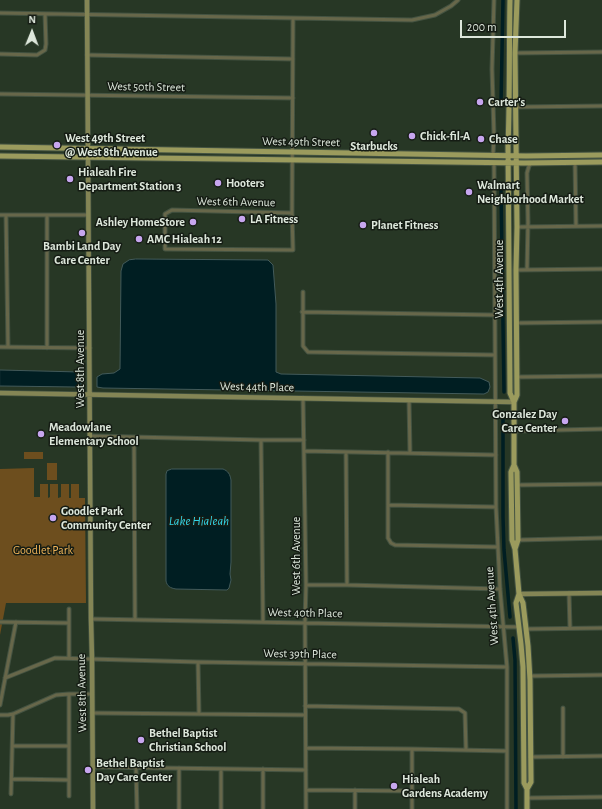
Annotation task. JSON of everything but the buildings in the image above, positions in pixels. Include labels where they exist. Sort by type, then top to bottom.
[{"type":"main road","points":[[510,0],[509,21],[512,28],[512,46],[515,54]]},
{"type":"main road","points":[[515,54],[517,0]]},
{"type":"main road","name":"West 4th Avenue","points":[[509,21],[510,107],[508,163],[510,393],[514,402]]},
{"type":"main road","name":"West 4th Avenue","points":[[515,54],[518,226],[516,270],[517,395],[514,402],[514,465],[511,472],[511,529],[515,549],[519,594],[516,603],[520,627],[523,667],[523,751],[524,783],[527,789],[527,809]]},
{"type":"main road","name":"West 49th Street","points":[[0,147],[508,156],[602,155]]},
{"type":"main road","points":[[26,157],[31,150],[46,150],[52,148]]},
{"type":"main road","points":[[171,159],[188,156],[194,151]]},
{"type":"main road","points":[[194,159],[199,153],[218,151]]},
{"type":"main road","name":"West 49th Street","points":[[0,156],[494,163],[602,162]]},
{"type":"main road","points":[[509,261],[511,266],[516,270]]},
{"type":"main road","points":[[510,314],[516,323]]},
{"type":"main road","name":"West 4th Avenue","points":[[514,465],[517,472],[518,485],[518,540],[515,549]]},
{"type":"main road","name":"West 4th Avenue","points":[[519,594],[523,601],[527,629],[530,676],[531,782],[527,789]]},
{"type":"main road","points":[[523,751],[530,757]]},
{"type":"street","name":"West 8th Avenue","points":[[87,0],[93,809]]},
{"type":"street","points":[[0,13],[412,20],[435,15],[451,6],[458,0]]},
{"type":"street","points":[[493,155],[494,128],[492,69],[494,0]]},
{"type":"street","points":[[0,54],[37,55],[45,50],[46,14]]},
{"type":"street","name":"West 6th Avenue","points":[[292,212],[172,210],[165,214],[165,249],[292,250],[293,18]]},
{"type":"street","points":[[515,54],[602,52]]},
{"type":"street","points":[[88,55],[293,59]]},
{"type":"street","name":"West 50th Street","points":[[0,94],[292,98]]},
{"type":"street","points":[[516,107],[602,106]]},
{"type":"street","points":[[575,162],[576,226]]},
{"type":"street","name":"West 4th Avenue","points":[[494,163],[496,507],[500,589],[507,667],[506,809]]},
{"type":"street","points":[[527,270],[527,173],[528,166],[531,163]]},
{"type":"street","points":[[0,215],[88,215]]},
{"type":"street","points":[[6,215],[8,347]]},
{"type":"street","points":[[47,215],[47,348]]},
{"type":"street","points":[[518,226],[602,226]]},
{"type":"street","points":[[516,270],[602,269]]},
{"type":"street","points":[[303,292],[303,346],[308,352],[495,355]]},
{"type":"street","points":[[302,312],[495,315]]},
{"type":"street","points":[[516,323],[602,322]]},
{"type":"street","points":[[0,347],[90,348]]},
{"type":"street","points":[[517,376],[602,376]]},
{"type":"street","name":"West 44th Place","points":[[0,393],[514,402]]},
{"type":"street","name":"West 6th Avenue","points":[[303,398],[306,585],[306,809]]},
{"type":"street","points":[[409,400],[410,453]]},
{"type":"street","points":[[514,431],[602,429]]},
{"type":"street","points":[[90,436],[304,440]]},
{"type":"street","points":[[134,438],[135,620]]},
{"type":"street","points":[[261,440],[262,622]]},
{"type":"street","points":[[304,451],[496,455]]},
{"type":"street","points":[[346,452],[347,585]]},
{"type":"street","points":[[388,452],[388,538],[391,543],[395,545],[498,547]]},
{"type":"street","points":[[518,485],[602,484]]},
{"type":"street","points":[[388,505],[496,507]]},
{"type":"street","points":[[518,540],[602,538]]},
{"type":"street","points":[[306,585],[500,589]]},
{"type":"street","points":[[569,593],[570,628]]},
{"type":"street","points":[[519,594],[602,593]]},
{"type":"street","points":[[70,609],[70,658]]},
{"type":"street","name":"West 40th Place","points":[[91,619],[520,627]]},
{"type":"street","points":[[0,622],[69,623]]},
{"type":"street","points":[[0,705],[16,622]]},
{"type":"street","points":[[527,629],[602,628]]},
{"type":"street","name":"West 39th Place","points":[[6,678],[55,658],[507,667]]},
{"type":"street","points":[[198,662],[199,714]]},
{"type":"street","points":[[530,676],[602,675]]},
{"type":"street","points":[[0,715],[13,714],[56,696],[69,694],[92,694]]},
{"type":"street","points":[[69,694],[69,796]]},
{"type":"street","points":[[305,706],[459,708],[465,712],[466,750]]},
{"type":"street","points":[[563,708],[563,757]]},
{"type":"street","points":[[92,713],[305,715]]},
{"type":"street","points":[[11,794],[13,714]]},
{"type":"street","points":[[13,746],[69,746]]},
{"type":"street","points":[[306,748],[412,748],[506,751]]},
{"type":"street","points":[[412,748],[412,809]]},
{"type":"street","points":[[530,757],[602,756]]},
{"type":"street","points":[[93,768],[306,770]]},
{"type":"street","points":[[136,768],[136,809]]},
{"type":"street","points":[[179,768],[179,809]]},
{"type":"street","points":[[221,769],[221,809]]},
{"type":"street","points":[[263,770],[263,809]]},
{"type":"street","points":[[12,780],[69,780]]},
{"type":"street","points":[[306,790],[412,791]]},
{"type":"street","points":[[355,790],[355,809]]},
{"type":"street","points":[[527,798],[602,797]]},
{"type":"green space","points":[[24,452],[43,452],[43,459],[24,459]]},
{"type":"green space","points":[[47,463],[57,463],[57,480],[47,480]]},
{"type":"green space","name":"Goodlet Park","points":[[34,468],[34,497],[40,497],[40,484],[48,484],[48,498],[50,497],[50,484],[58,484],[58,498],[61,497],[61,484],[69,484],[69,498],[71,498],[71,484],[79,484],[79,498],[85,498],[86,603],[6,603],[0,635],[0,469]]},
{"type":"water","points":[[129,260],[268,260],[273,265],[276,304],[276,372],[281,374],[480,378],[489,382],[490,387],[488,392],[484,394],[97,387],[97,377],[102,374],[114,373],[120,369],[121,271],[123,264]]},
{"type":"water","points":[[0,370],[80,372],[81,385],[78,387],[0,386]]},
{"type":"water","name":"Lake Hialeah","points":[[172,469],[223,469],[229,474],[231,480],[231,580],[227,590],[176,589],[167,584],[166,474],[167,471]]},
{"type":"waterway","points":[[501,104],[503,0]]},
{"type":"waterway","points":[[501,189],[504,392]]},
{"type":"waterway","points":[[503,414],[504,550],[510,617]]},
{"type":"waterway","points":[[513,638],[515,660],[516,809]]},
{"type":"place","name":"Carter's","points":[[480,102]]},
{"type":"place","name":"Starbucks","points":[[374,133]]},
{"type":"place","name":"Chick-fil-A","points":[[412,136]]},
{"type":"place","name":"Chase","points":[[481,139]]},
{"type":"place","name":"West 49th Street @ West 8th Avenue","points":[[57,145]]},
{"type":"place","name":"Hialeah Fire Department Station 3","points":[[70,179]]},
{"type":"place","name":"Hooters","points":[[218,183]]},
{"type":"place","name":"Walmart Neighborhood Market","points":[[469,192]]},
{"type":"place","name":"LA Fitness","points":[[242,219]]},
{"type":"place","name":"Ashley HomeStore","points":[[193,222]]},
{"type":"place","name":"Planet Fitness","points":[[363,225]]},
{"type":"place","name":"Bambi Land Day Care Center","points":[[82,233]]},
{"type":"place","name":"AMC Hialeah 12","points":[[139,239]]},
{"type":"place","name":"Gonzalez Day Care Center","points":[[565,421]]},
{"type":"place","name":"Meadowlane Elementary School","points":[[41,434]]},
{"type":"place","name":"Goodlet Park Community Center","points":[[53,518]]},
{"type":"place","name":"Bethel Baptist Christian School","points":[[141,740]]},
{"type":"place","name":"Bethel Baptist Day Care Center","points":[[88,770]]},
{"type":"place","name":"Hialeah Gardens Academy","points":[[394,786]]}]
